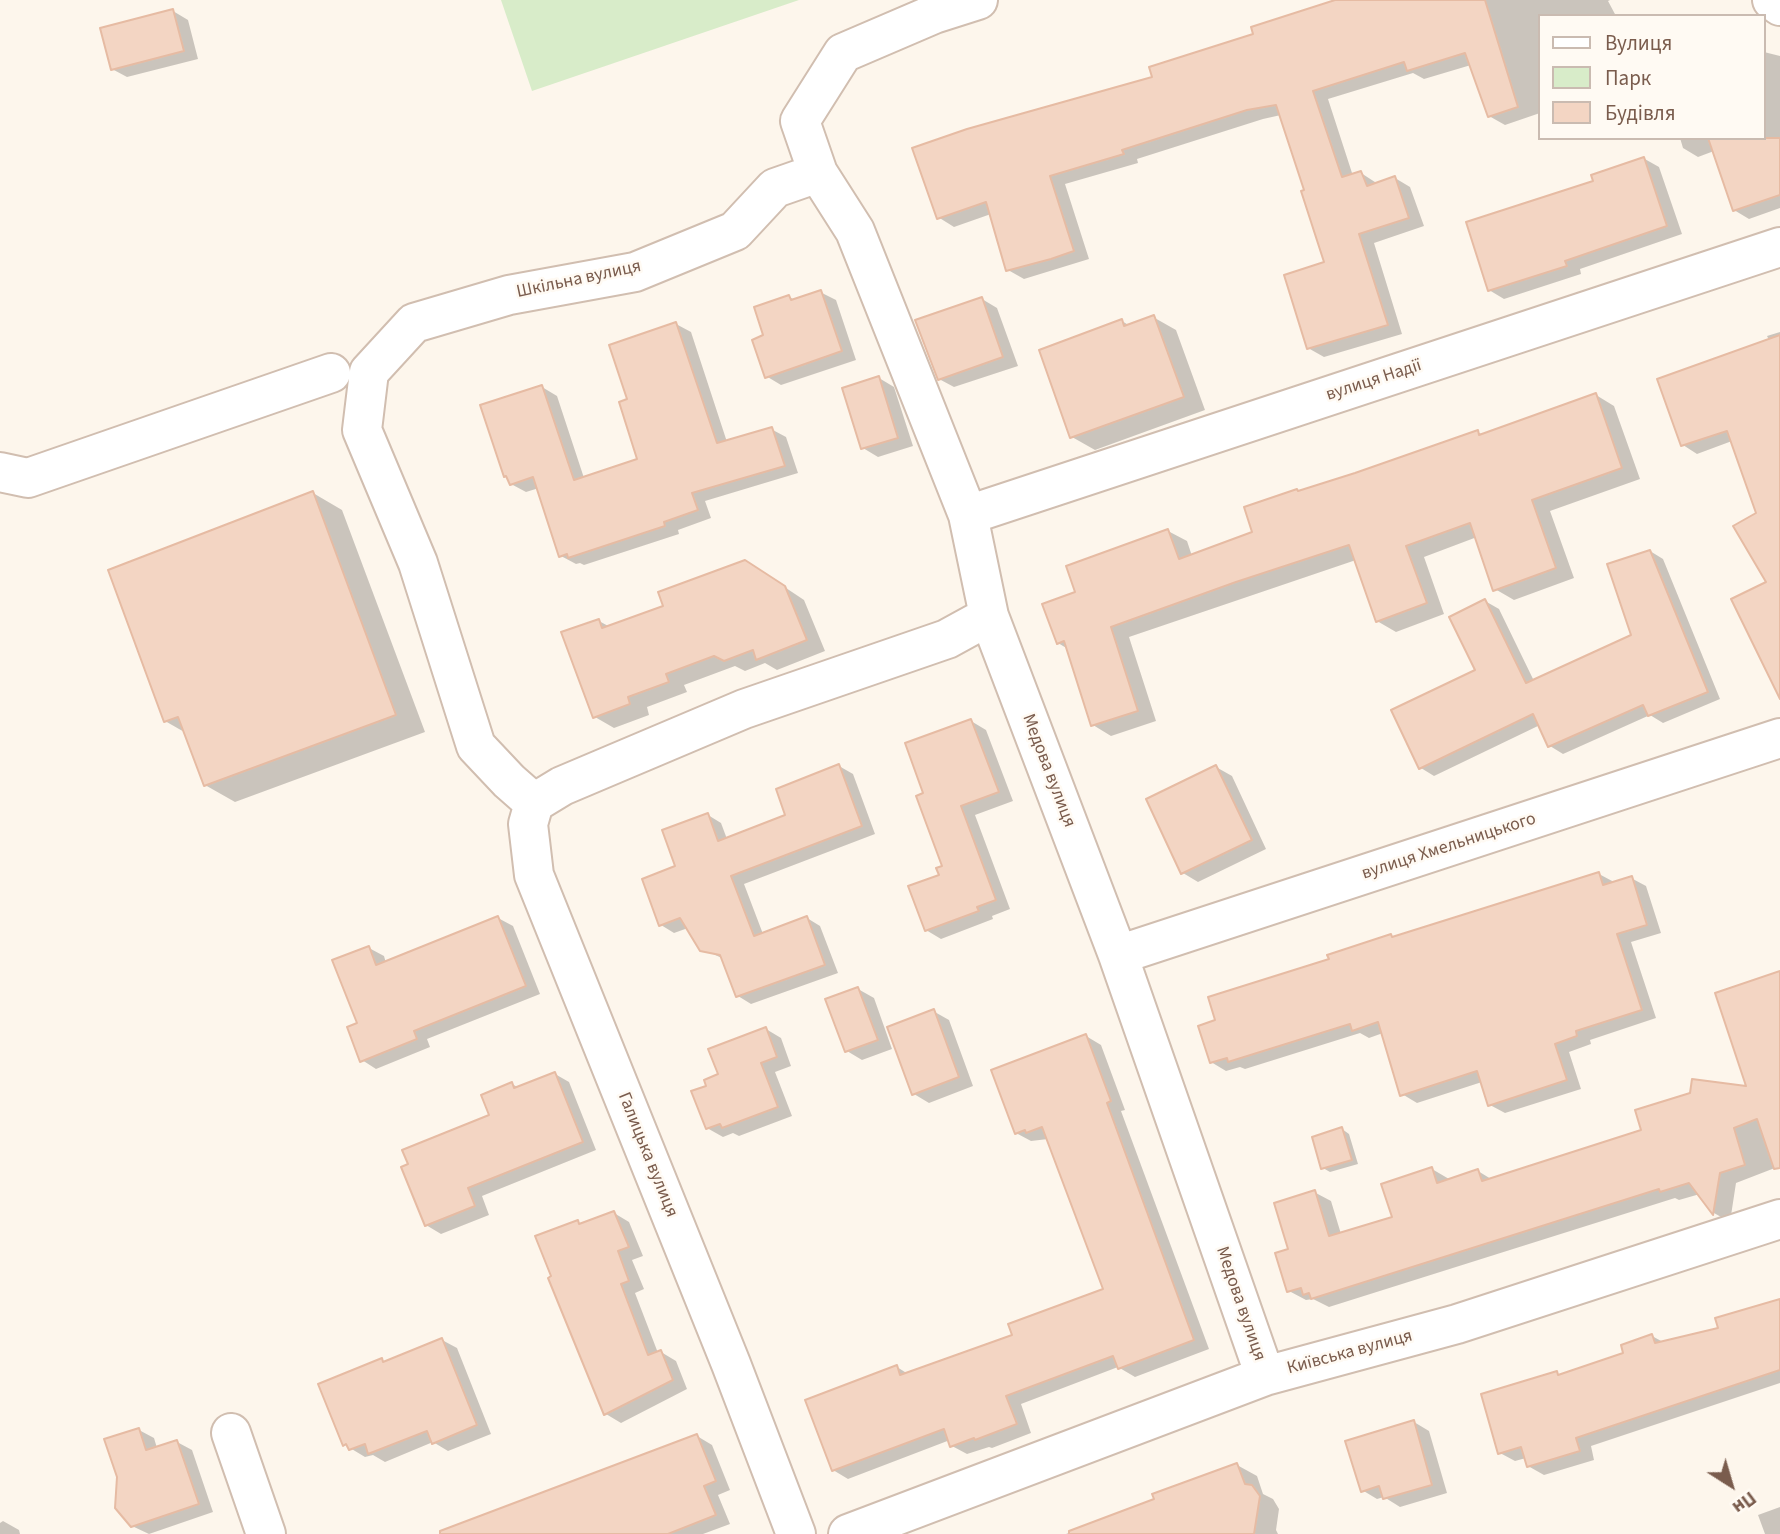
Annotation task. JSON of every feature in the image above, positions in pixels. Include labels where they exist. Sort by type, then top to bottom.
[{"type":"street","points":[[818,173],[800,121],[843,53],[934,14],[978,0]]},
{"type":"street","points":[[1772,0],[1780,6]]},
{"type":"street","name":"Шкільна вулиця","points":[[548,794],[509,781],[476,746],[418,563],[362,430],[369,372],[414,323],[509,295],[635,272],[735,231],[775,188],[818,173]]},
{"type":"street","name":"Медова вулиця","points":[[818,173],[855,231],[968,515],[989,616],[1118,955],[1265,1376]]},
{"type":"street","name":"вулиця Надії","points":[[968,515],[1780,247]]},
{"type":"street","points":[[0,472],[29,478],[331,373]]},
{"type":"street","points":[[548,794],[744,709],[947,639],[989,616]]},
{"type":"street","name":"вулиця Хмельницького","points":[[1118,955],[1780,738]]},
{"type":"street","name":"Галицька вулиця","points":[[548,794],[528,824],[534,875],[731,1364],[796,1534]]},
{"type":"street","name":"Київська вулиця","points":[[848,1534],[1265,1376],[1457,1324],[1780,1219]]},
{"type":"street","points":[[231,1433],[266,1534]]},
{"type":"green space","points":[[501,0],[799,0],[532,91]]},
{"type":"building","points":[[1335,0],[1485,0],[1518,107],[1488,117],[1465,53],[1407,71],[1404,62],[1313,91],[1342,177],[1361,171],[1367,186],[1395,176],[1409,218],[1359,234],[1388,325],[1307,349],[1284,275],[1324,262],[1276,105],[1247,110],[1122,150],[1124,154],[1050,176],[1074,251],[1051,259],[1006,271],[986,202],[937,219],[912,148],[967,129],[1152,77],[1149,67],[1253,34],[1251,27]]},
{"type":"building","points":[[173,9],[184,51],[111,70],[100,28]]},
{"type":"building","points":[[1780,138],[1780,195],[1733,211],[1709,140]]},
{"type":"building","points":[[1644,157],[1667,226],[1565,261],[1567,266],[1488,291],[1466,222],[1593,181],[1591,175]]},
{"type":"building","points":[[821,290],[842,351],[765,378],[752,340],[763,335],[754,307],[789,295],[791,300]]},
{"type":"building","points":[[982,297],[1003,357],[938,380],[915,320]]},
{"type":"building","points":[[1154,315],[1184,397],[1070,438],[1039,350],[1122,319],[1124,326]]},
{"type":"building","points":[[676,322],[717,443],[772,427],[785,466],[692,493],[698,510],[664,522],[665,526],[568,558],[567,554],[559,557],[533,477],[510,485],[506,476],[504,477],[480,405],[542,385],[574,480],[637,459],[619,402],[627,399],[609,345]]},
{"type":"building","points":[[1780,335],[1780,699],[1731,599],[1766,582],[1733,526],[1756,513],[1727,431],[1681,446],[1657,379]]},
{"type":"building","points":[[879,376],[898,438],[861,449],[842,388]]},
{"type":"building","points":[[1596,393],[1622,468],[1532,500],[1556,568],[1493,591],[1470,523],[1406,546],[1427,603],[1376,622],[1349,545],[1236,582],[1111,627],[1138,711],[1091,726],[1064,641],[1057,644],[1042,604],[1075,592],[1066,566],[1168,529],[1179,559],[1252,532],[1244,507],[1355,473],[1478,430],[1479,435]]},
{"type":"building","points":[[313,491],[396,715],[204,786],[178,717],[164,722],[108,570]]},
{"type":"building","points":[[1650,550],[1708,692],[1648,716],[1643,705],[1548,747],[1533,714],[1419,769],[1391,710],[1475,670],[1449,617],[1485,599],[1526,683],[1631,635],[1607,564]]},
{"type":"building","points":[[745,560],[785,586],[807,640],[756,660],[753,650],[724,661],[714,656],[666,674],[669,682],[628,697],[630,704],[593,718],[561,632],[599,619],[602,628],[663,606],[658,592]]},
{"type":"building","points":[[971,719],[999,792],[961,806],[996,900],[977,907],[979,911],[925,931],[908,886],[939,875],[936,868],[942,866],[916,796],[923,793],[905,743]]},
{"type":"building","points":[[839,764],[862,826],[731,876],[754,936],[807,916],[825,965],[736,997],[720,955],[700,951],[680,918],[659,926],[642,879],[675,866],[662,830],[708,813],[718,841],[785,815],[776,789]]},
{"type":"building","points":[[1216,765],[1252,840],[1181,874],[1146,799]]},
{"type":"building","points":[[1599,872],[1603,885],[1632,876],[1647,925],[1617,934],[1642,1010],[1576,1031],[1577,1036],[1555,1044],[1567,1080],[1488,1106],[1477,1071],[1400,1096],[1378,1022],[1352,1031],[1350,1024],[1228,1062],[1227,1058],[1210,1063],[1198,1026],[1215,1020],[1208,997],[1329,959],[1327,955],[1391,934],[1392,937]]},
{"type":"building","points":[[498,916],[526,986],[414,1031],[417,1039],[360,1062],[347,1027],[357,1023],[332,960],[369,946],[376,965]]},
{"type":"building","points":[[1780,971],[1780,1168],[1774,1169],[1757,1119],[1734,1128],[1745,1165],[1720,1173],[1713,1215],[1689,1183],[1660,1192],[1659,1189],[1311,1299],[1309,1293],[1303,1295],[1301,1288],[1287,1292],[1275,1253],[1288,1249],[1274,1203],[1315,1190],[1329,1236],[1392,1217],[1381,1184],[1432,1167],[1437,1183],[1478,1169],[1482,1181],[1641,1130],[1635,1110],[1690,1093],[1692,1079],[1746,1086],[1715,993]]},
{"type":"building","points":[[858,987],[878,1040],[845,1052],[825,999]]},
{"type":"building","points":[[934,1009],[959,1077],[912,1095],[887,1027]]},
{"type":"building","points":[[766,1027],[777,1057],[761,1063],[778,1107],[722,1128],[720,1124],[706,1129],[691,1091],[706,1086],[704,1080],[718,1074],[708,1049]]},
{"type":"building","points":[[1086,1034],[1111,1101],[1107,1103],[1194,1340],[1118,1369],[1113,1356],[1006,1396],[1017,1424],[975,1440],[974,1438],[950,1447],[944,1429],[832,1471],[805,1400],[897,1365],[900,1375],[1012,1335],[1008,1324],[1103,1289],[1042,1127],[1015,1134],[991,1070]]},
{"type":"building","points":[[555,1072],[583,1142],[468,1188],[475,1206],[425,1226],[401,1167],[408,1164],[402,1150],[489,1115],[481,1095],[512,1082],[514,1088]]},
{"type":"building","points":[[1342,1127],[1352,1160],[1321,1169],[1312,1137]]},
{"type":"building","points":[[614,1211],[629,1247],[618,1251],[629,1281],[621,1284],[648,1355],[661,1350],[673,1380],[604,1415],[548,1278],[551,1276],[535,1236],[578,1220],[579,1224]]},
{"type":"building","points":[[1780,1299],[1780,1370],[1576,1438],[1580,1451],[1527,1467],[1521,1447],[1498,1454],[1481,1394],[1557,1371],[1558,1375],[1623,1353],[1621,1345],[1652,1334],[1655,1343],[1718,1328],[1715,1318]]},
{"type":"building","points":[[442,1338],[477,1425],[432,1444],[427,1431],[368,1454],[365,1444],[349,1450],[346,1444],[343,1446],[318,1384],[382,1358],[383,1362]]},
{"type":"building","points":[[1414,1420],[1432,1485],[1383,1499],[1379,1486],[1361,1492],[1345,1441]]},
{"type":"building","points":[[139,1428],[146,1450],[177,1440],[199,1504],[131,1527],[115,1508],[117,1477],[104,1439]]},
{"type":"building","points":[[697,1434],[716,1481],[704,1486],[716,1515],[668,1534],[440,1534],[440,1531]]},
{"type":"building","points":[[1237,1463],[1245,1484],[1252,1485],[1260,1496],[1254,1534],[1069,1534],[1069,1531],[1154,1499],[1152,1494]]}]
